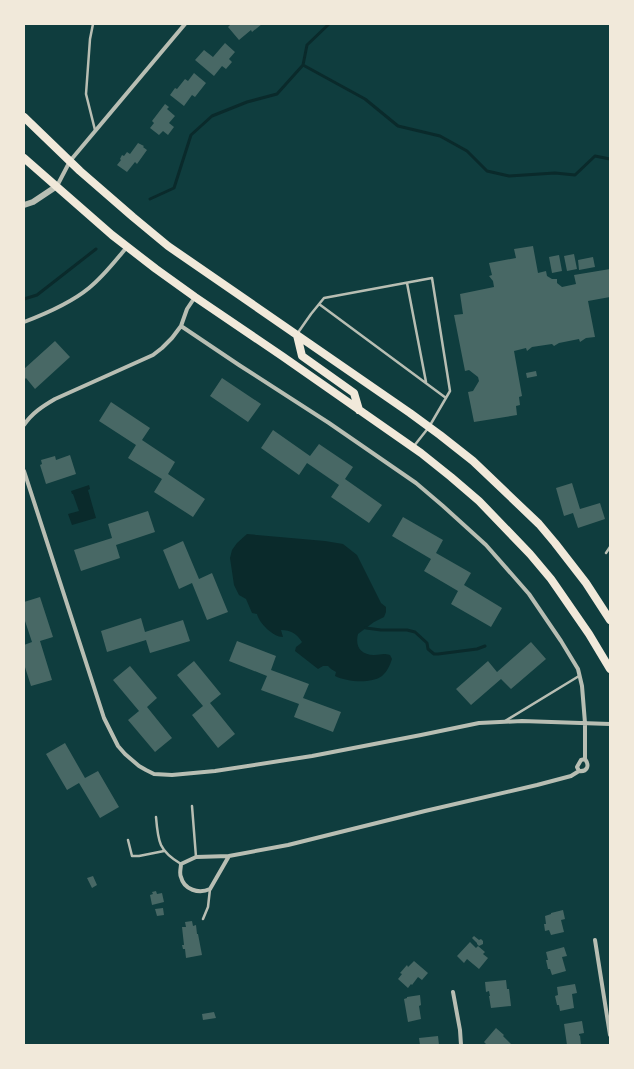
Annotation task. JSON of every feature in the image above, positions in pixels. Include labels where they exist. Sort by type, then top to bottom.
[{"type":"main road","points":[[24,117],[133,218],[168,246],[429,427],[473,461],[539,524],[577,572],[610,620]]},
{"type":"main road","points":[[24,158],[127,247],[195,297],[412,447],[479,501],[530,554],[551,579],[570,605],[610,669]]},
{"type":"main road","points":[[297,335],[302,356],[354,393],[359,410]]},
{"type":"street","points":[[24,205],[33,202],[57,186],[70,161],[185,24]]},
{"type":"street","points":[[24,322],[58,308],[88,289],[107,271],[127,247]]},
{"type":"street","points":[[24,425],[33,413],[55,399],[152,355],[162,348],[181,326],[187,310],[195,297]]},
{"type":"street","points":[[181,326],[335,427],[416,484],[443,506],[486,545],[529,594],[575,664],[582,686],[585,723],[585,759],[588,762],[588,766],[583,772],[579,771],[571,776],[537,785],[425,811],[288,846],[229,856],[196,857],[181,864],[180,876],[183,883],[189,889],[197,892],[210,889],[229,856]]},
{"type":"street","points":[[24,471],[104,718],[118,746],[133,761],[154,774],[172,775],[215,772],[312,756],[479,723],[522,721],[610,724]]},
{"type":"street","points":[[579,771],[577,767],[581,760],[585,759]]},
{"type":"street","points":[[595,940],[610,1035]]},
{"type":"street","points":[[453,992],[460,1030],[461,1045]]},
{"type":"lane","points":[[93,24],[90,39],[86,94],[96,131]]},
{"type":"lane","points":[[297,335],[324,298],[432,278],[450,391],[429,427],[412,447]]},
{"type":"lane","points":[[407,283],[426,383]]},
{"type":"lane","points":[[319,304],[446,398]]},
{"type":"lane","points":[[606,553],[610,547]]},
{"type":"lane","points":[[505,721],[580,676]]},
{"type":"lane","points":[[192,806],[196,857]]},
{"type":"lane","points":[[156,817],[161,847],[172,859],[181,864]]},
{"type":"lane","points":[[128,840],[132,856],[164,851]]},
{"type":"lane","points":[[203,919],[208,907],[210,889]]},
{"type":"water","points":[[89,485],[90,489],[88,490],[96,518],[72,525],[68,514],[79,511],[71,491]]},
{"type":"water","points":[[247,534],[343,544],[357,555],[381,603],[386,607],[384,617],[374,622],[358,634],[357,638],[358,646],[362,652],[369,655],[390,655],[392,659],[382,676],[372,680],[352,681],[335,676],[336,672],[328,666],[323,666],[318,669],[295,651],[296,647],[302,642],[293,633],[281,630],[283,637],[275,635],[267,629],[258,618],[257,614],[252,613],[246,599],[239,595],[234,585],[230,558],[232,550]]},
{"type":"building","points":[[231,24],[262,24],[252,32],[251,30],[239,40],[228,27]]},
{"type":"building","points":[[225,43],[235,52],[229,59],[232,62],[226,69],[222,66],[214,76],[195,60],[204,50],[213,57]]},
{"type":"building","points":[[194,73],[206,83],[195,97],[192,95],[184,106],[170,95],[185,79],[188,81]]},
{"type":"building","points":[[165,104],[169,107],[167,109],[175,116],[169,123],[174,127],[168,135],[163,131],[159,135],[150,128],[154,123],[152,121]]},
{"type":"building","points":[[138,143],[144,146],[143,147],[147,150],[137,164],[135,162],[127,172],[117,165],[121,160],[122,155],[124,156],[127,152],[130,154]]},
{"type":"building","points":[[533,246],[538,273],[546,271],[547,276],[552,279],[557,279],[557,283],[562,287],[576,284],[574,275],[610,269],[610,297],[588,301],[595,337],[586,338],[580,342],[579,339],[559,343],[554,346],[552,344],[532,347],[527,351],[526,348],[514,351],[522,396],[519,397],[520,405],[516,406],[517,415],[474,422],[468,392],[473,391],[479,381],[478,377],[469,370],[465,371],[454,315],[463,314],[460,294],[494,287],[493,281],[489,276],[492,275],[489,263],[516,258],[514,249]]},
{"type":"building","points":[[574,254],[577,269],[567,271],[564,256]]},
{"type":"building","points":[[559,255],[562,271],[552,273],[549,257]]},
{"type":"building","points":[[593,257],[595,267],[579,270],[578,260]]},
{"type":"building","points":[[55,341],[70,357],[35,389],[26,378],[24,380],[24,369]]},
{"type":"building","points":[[536,371],[537,376],[527,378],[526,373]]},
{"type":"building","points":[[222,378],[261,404],[248,422],[210,396]]},
{"type":"building","points":[[111,402],[150,428],[142,440],[175,462],[168,474],[205,499],[193,517],[154,492],[162,479],[128,458],[136,445],[99,421]]},
{"type":"building","points":[[273,430],[310,456],[319,444],[353,467],[345,479],[382,505],[369,523],[331,497],[339,485],[307,463],[299,475],[261,448]]},
{"type":"building","points":[[70,455],[76,474],[46,484],[40,465],[42,464],[41,460],[55,456],[56,460]]},
{"type":"building","points":[[572,483],[580,509],[600,503],[605,519],[578,528],[573,513],[564,516],[556,488]]},
{"type":"building","points":[[148,511],[155,532],[116,545],[120,558],[81,571],[74,550],[112,538],[108,524]]},
{"type":"building","points":[[403,517],[443,540],[436,553],[471,573],[464,585],[502,608],[491,627],[451,604],[458,591],[424,571],[431,559],[392,536]]},
{"type":"building","points":[[183,541],[199,579],[212,573],[228,612],[207,620],[192,583],[179,589],[163,550]]},
{"type":"building","points":[[40,597],[53,637],[40,641],[52,680],[31,686],[24,664],[24,645],[32,642],[24,618],[24,602]]},
{"type":"building","points":[[141,618],[145,632],[183,620],[190,641],[150,653],[146,640],[107,652],[101,631]]},
{"type":"building","points":[[237,641],[276,656],[271,670],[309,684],[303,698],[341,712],[333,732],[294,717],[299,704],[261,690],[267,676],[229,661]]},
{"type":"building","points":[[531,642],[546,659],[511,689],[501,679],[471,705],[456,689],[488,661],[497,672]]},
{"type":"building","points":[[194,661],[221,694],[210,703],[235,734],[218,748],[192,715],[203,706],[177,675]]},
{"type":"building","points":[[130,666],[157,698],[147,707],[172,738],[155,752],[128,720],[139,711],[113,680]]},
{"type":"building","points":[[65,743],[85,778],[98,771],[119,807],[100,818],[79,783],[67,790],[46,754]]},
{"type":"building","points":[[93,876],[97,885],[92,888],[87,878]]},
{"type":"building","points":[[156,891],[157,894],[162,893],[164,902],[152,905],[150,895],[153,894],[152,892]]},
{"type":"building","points":[[163,908],[164,915],[157,916],[155,909]]},
{"type":"building","points":[[563,910],[565,919],[561,920],[564,932],[551,935],[549,930],[545,931],[545,916]]},
{"type":"building","points":[[192,921],[193,926],[196,925],[202,955],[186,958],[185,949],[183,949],[182,945],[184,945],[182,927],[186,927],[185,922]]},
{"type":"building","points":[[474,936],[479,940],[481,939],[483,944],[479,946],[472,938]]},
{"type":"building","points":[[470,942],[476,948],[478,946],[485,952],[483,954],[488,958],[479,969],[467,959],[464,963],[457,956]]},
{"type":"building","points":[[564,947],[567,956],[562,957],[566,971],[552,975],[550,969],[548,969],[546,952]]},
{"type":"building","points":[[414,961],[428,973],[422,980],[418,977],[408,988],[398,979],[402,974],[400,973],[407,965],[408,967]]},
{"type":"building","points":[[506,980],[507,989],[509,989],[511,1006],[491,1008],[489,991],[486,992],[485,982]]},
{"type":"building","points":[[575,984],[577,993],[572,994],[574,1008],[560,1011],[555,996],[558,995],[557,987]]},
{"type":"building","points":[[420,995],[421,1005],[419,1006],[421,1019],[408,1022],[404,999],[407,997]]},
{"type":"building","points":[[214,1012],[216,1018],[203,1020],[202,1014]]},
{"type":"building","points":[[582,1021],[584,1033],[579,1034],[581,1045],[567,1045],[564,1024]]},
{"type":"building","points":[[496,1028],[512,1045],[487,1045],[484,1042]]},
{"type":"building","points":[[438,1036],[439,1045],[420,1045],[419,1038]]},
{"type":"waterway","points":[[303,65],[307,45],[329,24]]},
{"type":"waterway","points":[[150,199],[174,188],[191,135],[212,116],[247,102],[277,94],[303,65],[365,99],[398,126],[440,136],[467,151],[487,171],[509,176],[555,173],[575,175],[595,156],[610,159]]},
{"type":"waterway","points":[[24,299],[37,295],[96,249]]},
{"type":"waterway","points":[[366,628],[381,630],[407,630],[415,632],[427,643],[428,649],[434,654],[477,649],[485,646]]}]
